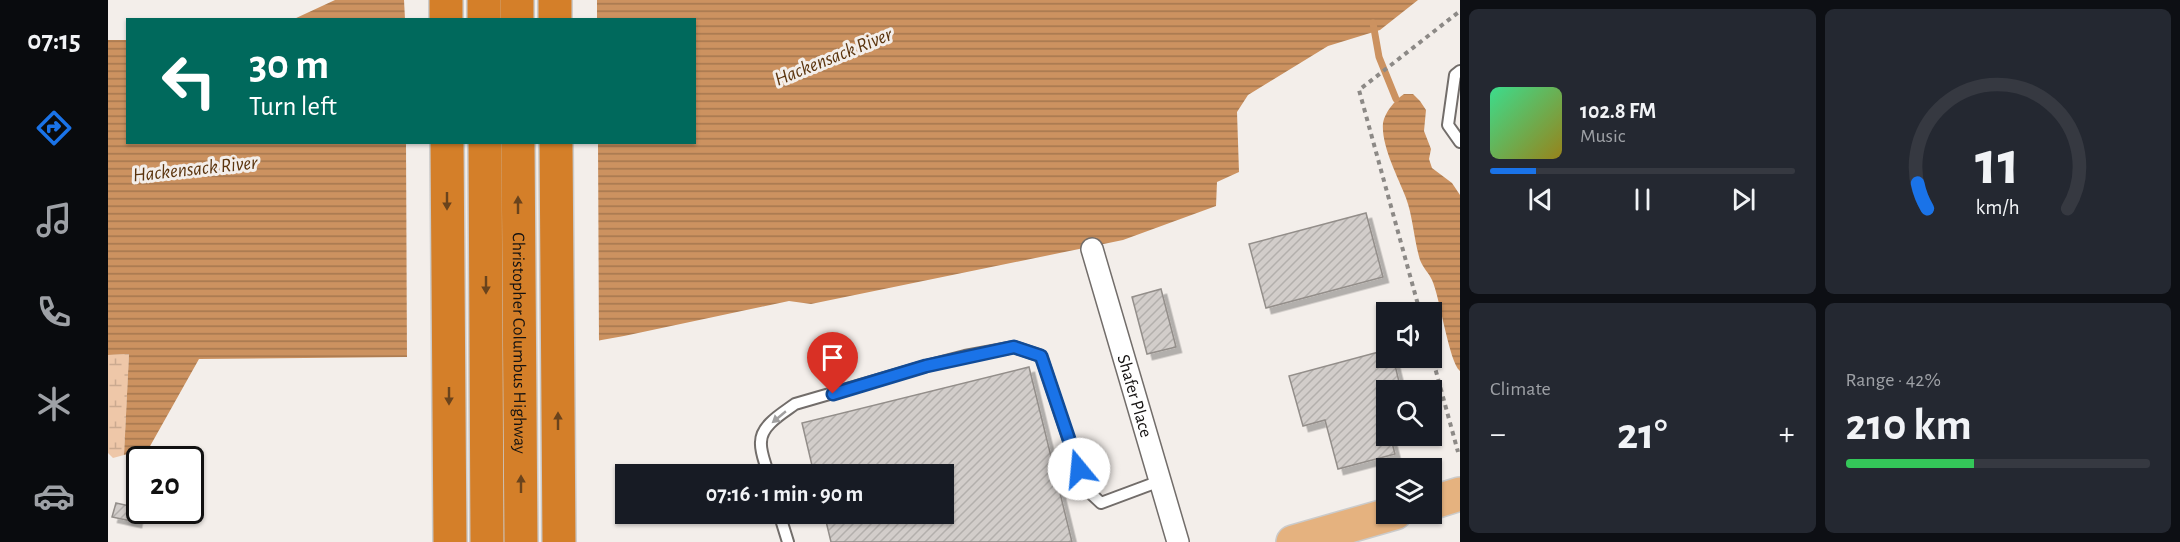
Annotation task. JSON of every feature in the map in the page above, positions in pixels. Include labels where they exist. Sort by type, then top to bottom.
[{"type":"highway","points":[[446,0],[446,18]]},
{"type":"highway","points":[[484,0],[484,18]]},
{"type":"highway","points":[[517,0],[517,18]]},
{"type":"highway","points":[[555,0],[555,18]]},
{"type":"highway","points":[[447,144],[450,542]]},
{"type":"highway","name":"Christopher Columbus Highway","points":[[485,144],[488,542]]},
{"type":"highway","name":"Christopher Columbus Highway","points":[[518,144],[521,542]]},
{"type":"highway","name":"Christopher Columbus Highway","points":[[556,144],[559,542]]},
{"type":"main road","points":[[1442,500],[1460,495]]},
{"type":"main road","points":[[1293,542],[1376,518]]},
{"type":"street","name":"Shafer Place","points":[[1092,249],[1178,542]]},
{"type":"lane","points":[[1460,71],[1455,75],[1448,125],[1460,142]]},
{"type":"lane","points":[[766,464],[760,440],[765,429],[776,417],[795,404],[871,384],[926,366],[1014,347],[1041,356],[1085,488],[1101,503],[1160,482]]},
{"type":"lane","points":[[782,524],[788,542]]},
{"type":"path","points":[[1417,302],[1359,90],[1460,11]]},
{"type":"path","points":[[1435,368],[1458,452]]},
{"type":"green space","points":[[129,354],[124,455],[113,458],[108,453],[108,355]]},
{"type":"water","name":"Hackensack River","points":[[335,0],[1418,0],[1380,30],[1328,46],[1248,95],[1237,112],[1239,172],[1217,182],[1216,206],[1123,240],[811,304],[789,301],[624,336],[512,356],[199,359],[150,446],[126,446],[126,454],[124,455],[129,354],[108,355],[108,40],[126,40],[126,144],[696,144],[696,18],[296,18]]},
{"type":"water","points":[[1404,94],[1413,94],[1426,110],[1424,131],[1431,149],[1429,159],[1432,168],[1452,183],[1460,195],[1460,371],[1448,343],[1442,318],[1442,302],[1438,302],[1431,277],[1420,260],[1406,198],[1385,141],[1384,119]]},
{"type":"pier","points":[[404,0],[597,0],[597,18],[405,18]]},
{"type":"pier","points":[[406,144],[598,144],[599,343],[512,359],[407,360]]},
{"type":"building","points":[[1366,213],[1383,277],[1266,308],[1249,244]]},
{"type":"building","points":[[1161,289],[1176,347],[1147,354],[1132,297]]},
{"type":"building","points":[[1376,353],[1376,368],[1396,368],[1399,380],[1376,380],[1376,446],[1393,446],[1395,454],[1338,469],[1325,420],[1303,426],[1289,376]]},
{"type":"building","points":[[1029,367],[1072,542],[831,542],[827,524],[954,524],[954,464],[812,464],[802,423]]},
{"type":"building","points":[[116,503],[126,505],[126,520],[112,517]]},
{"type":"waterway","points":[[1373,23],[1379,57],[1396,99]]},
{"type":"route","points":[[833,394],[926,366],[1014,347],[1041,356],[1062,412],[1079,469]]}]
